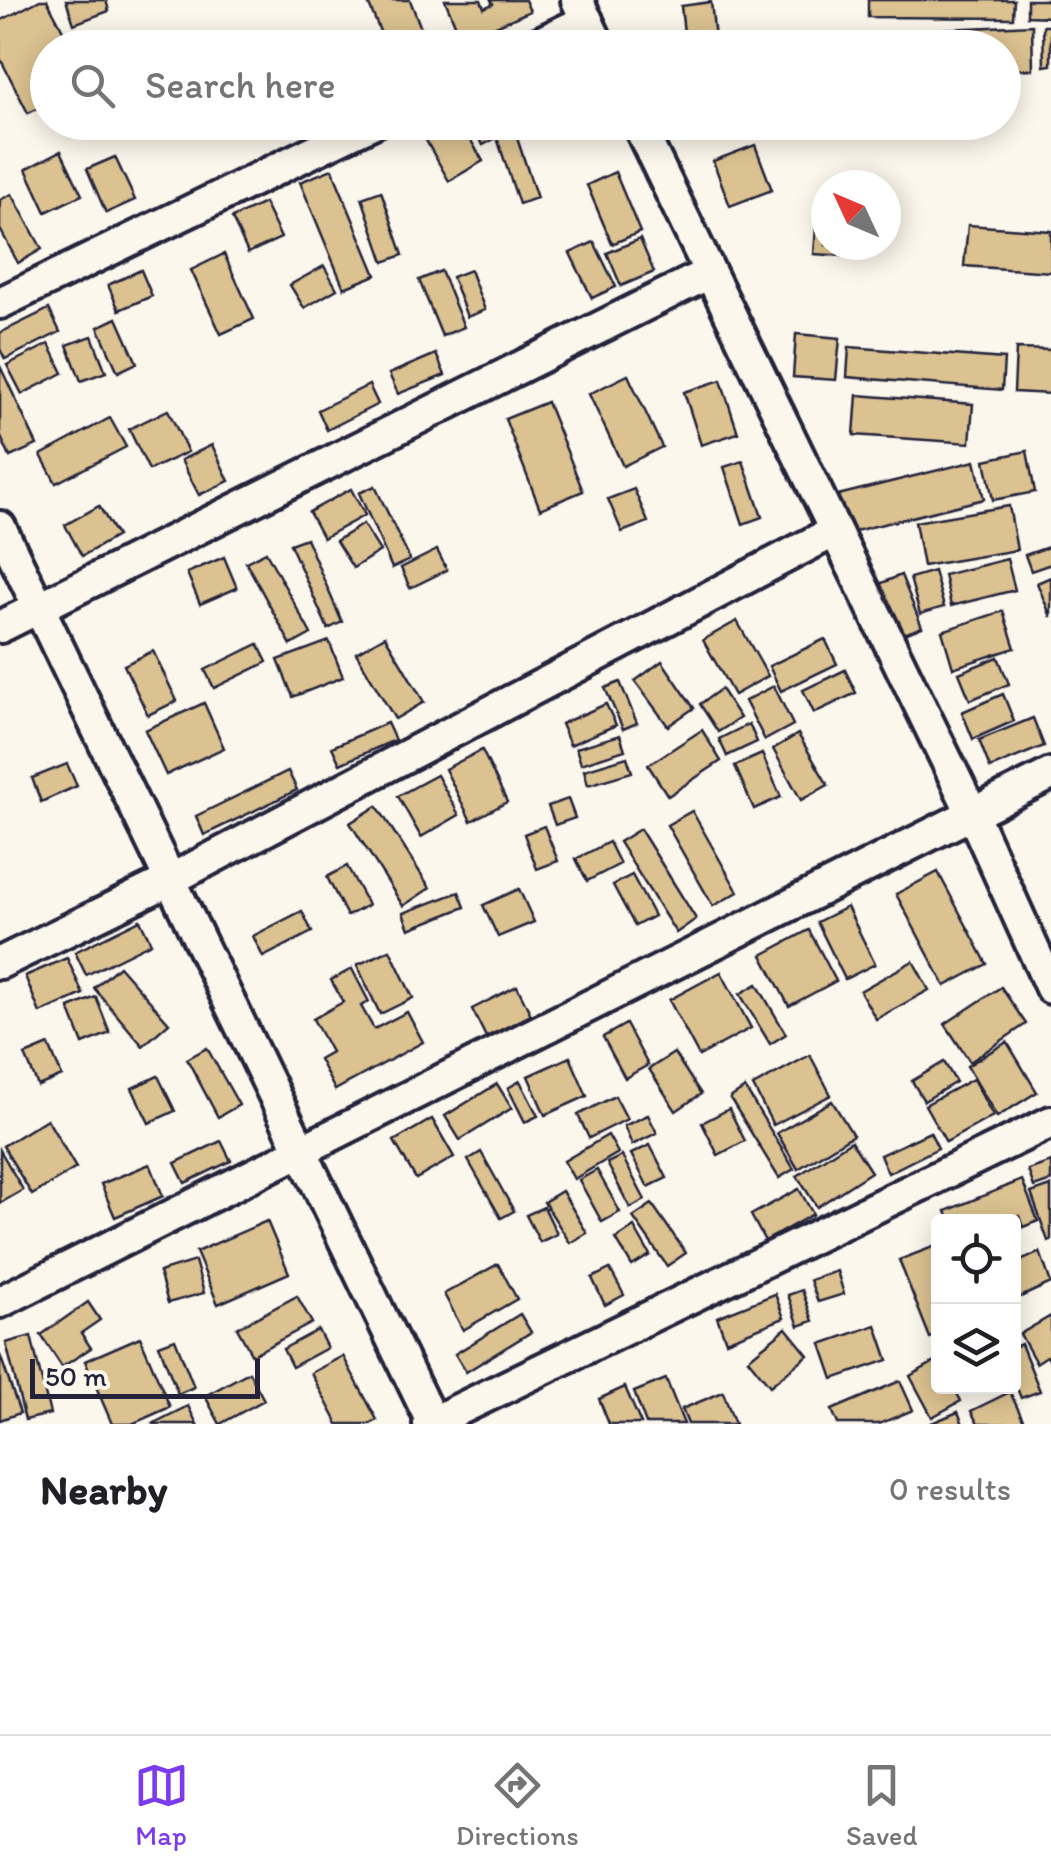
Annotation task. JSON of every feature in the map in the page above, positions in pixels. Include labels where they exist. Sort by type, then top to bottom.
[{"type":"street","points":[[554,30],[582,10]]},
{"type":"street","points":[[0,304],[337,140]]},
{"type":"street","points":[[645,140],[972,815],[1051,988]]},
{"type":"street","points":[[0,628],[710,273]]},
{"type":"street","points":[[0,527],[432,1424],[1051,1122]]},
{"type":"street","points":[[0,963],[170,880],[835,531]]},
{"type":"street","points":[[0,1302],[1051,774]]},
{"type":"building","points":[[47,0],[63,30],[30,30],[28,113],[0,58],[0,21]]},
{"type":"building","points":[[66,0],[106,0],[109,11],[74,24]]},
{"type":"building","points":[[367,0],[410,0],[422,30],[380,30]]},
{"type":"building","points":[[445,0],[481,0],[484,8],[493,4],[491,0],[525,0],[530,11],[487,30],[457,30]]},
{"type":"building","points":[[868,0],[1014,0],[1013,18],[868,17]]},
{"type":"building","points":[[1027,0],[1051,0],[1051,17],[1027,16]]},
{"type":"building","points":[[711,2],[714,30],[684,30],[681,6]]},
{"type":"building","points":[[1032,25],[1033,69],[1021,69],[1021,30],[946,29]]},
{"type":"building","points":[[1043,26],[1051,26],[1051,65],[1044,66]]},
{"type":"building","points":[[426,140],[471,140],[483,161],[449,181]]},
{"type":"building","points":[[498,140],[518,140],[537,198],[519,204]]},
{"type":"building","points":[[755,145],[772,190],[730,206],[713,161]]},
{"type":"building","points":[[61,151],[82,195],[46,212],[26,169]]},
{"type":"building","points":[[115,157],[135,200],[106,213],[87,169]]},
{"type":"building","points":[[332,169],[376,275],[344,288],[300,182]]},
{"type":"building","points":[[615,172],[640,232],[612,244],[587,185]]},
{"type":"building","points":[[381,191],[403,255],[384,262],[362,198]]},
{"type":"building","points":[[12,194],[42,249],[18,263],[0,229],[0,200]]},
{"type":"building","points":[[264,203],[281,238],[248,253],[232,218]]},
{"type":"building","points":[[968,225],[1051,231],[1051,272],[964,266]]},
{"type":"building","points":[[640,239],[654,272],[621,286],[607,253]]},
{"type":"building","points":[[594,242],[616,287],[592,298],[570,253]]},
{"type":"building","points":[[224,254],[254,319],[221,334],[191,270]]},
{"type":"building","points":[[324,266],[337,289],[304,308],[290,285]]},
{"type":"building","points":[[141,270],[152,296],[119,310],[108,285]]},
{"type":"building","points":[[470,270],[485,310],[467,317],[452,277]]},
{"type":"building","points":[[441,271],[464,327],[442,336],[419,280]]},
{"type":"building","points":[[49,309],[60,332],[5,359],[0,349],[0,333]]},
{"type":"building","points":[[117,318],[137,363],[118,372],[98,327]]},
{"type":"building","points":[[796,334],[840,338],[836,380],[793,377]]},
{"type":"building","points":[[92,336],[106,372],[81,381],[67,345]]},
{"type":"building","points":[[49,344],[63,373],[22,394],[7,365]]},
{"type":"building","points":[[849,347],[1004,359],[1002,390],[847,377]]},
{"type":"building","points":[[1016,349],[1051,350],[1051,394],[1014,392]]},
{"type":"building","points":[[436,354],[445,375],[398,394],[389,374]]},
{"type":"building","points":[[0,366],[37,445],[10,457],[0,435]]},
{"type":"building","points":[[628,375],[662,447],[623,466],[589,394]]},
{"type":"building","points":[[721,380],[738,433],[701,445],[684,392]]},
{"type":"building","points":[[369,385],[378,404],[327,430],[318,410]]},
{"type":"building","points":[[857,395],[973,404],[970,443],[854,435]]},
{"type":"building","points":[[547,402],[583,491],[540,509],[505,419]]},
{"type":"building","points":[[168,410],[188,452],[149,470],[129,429]]},
{"type":"building","points":[[110,418],[126,447],[56,483],[41,455]]},
{"type":"building","points":[[212,445],[229,481],[199,495],[181,460]]},
{"type":"building","points":[[1027,451],[1035,492],[993,500],[985,460]]},
{"type":"building","points":[[743,461],[762,517],[743,524],[724,467]]},
{"type":"building","points":[[975,461],[984,499],[839,535],[830,497]]},
{"type":"building","points":[[375,486],[410,560],[392,568],[359,493]]},
{"type":"building","points":[[351,489],[365,515],[323,538],[309,512]]},
{"type":"building","points":[[634,489],[648,522],[622,532],[608,499]]},
{"type":"building","points":[[99,506],[117,536],[82,556],[65,525]]},
{"type":"building","points":[[1009,506],[1017,550],[923,566],[915,522]]},
{"type":"building","points":[[363,524],[380,551],[353,568],[336,541]]},
{"type":"building","points":[[306,538],[342,622],[328,629],[290,544]]},
{"type":"building","points":[[1051,546],[1051,564],[1031,571],[1025,555]]},
{"type":"building","points":[[437,550],[447,570],[410,588],[401,568]]},
{"type":"building","points":[[266,552],[311,634],[291,645],[246,562]]},
{"type":"building","points":[[224,557],[237,588],[200,604],[187,573]]},
{"type":"building","points":[[1007,559],[1015,590],[951,606],[944,575]]},
{"type":"building","points":[[934,571],[944,607],[920,614],[910,578]]},
{"type":"building","points":[[901,575],[922,627],[897,637],[877,585]]},
{"type":"building","points":[[1051,577],[1051,617],[1037,583]]},
{"type":"building","points":[[1003,611],[1015,648],[953,668],[942,631]]},
{"type":"building","points":[[737,621],[768,676],[734,695],[703,640]]},
{"type":"building","points":[[385,636],[424,702],[395,719],[356,653]]},
{"type":"building","points":[[825,639],[837,664],[781,691],[769,666]]},
{"type":"building","points":[[329,641],[343,677],[293,697],[278,660]]},
{"type":"building","points":[[258,644],[267,662],[214,688],[205,670]]},
{"type":"building","points":[[153,651],[177,701],[148,715],[124,665]]},
{"type":"building","points":[[998,657],[1009,684],[970,700],[959,673]]},
{"type":"building","points":[[662,661],[694,708],[668,726],[635,681]]},
{"type":"building","points":[[845,670],[856,693],[814,713],[803,690]]},
{"type":"building","points":[[620,682],[637,723],[623,729],[605,688]]},
{"type":"building","points":[[774,686],[793,725],[765,740],[745,701]]},
{"type":"building","points":[[721,689],[740,718],[718,732],[700,704]]},
{"type":"building","points":[[1003,694],[1014,721],[973,739],[962,712]]},
{"type":"building","points":[[204,703],[224,748],[166,775],[145,730]]},
{"type":"building","points":[[606,704],[616,725],[570,745],[561,724]]},
{"type":"building","points":[[1033,718],[1044,746],[990,768],[979,740]]},
{"type":"building","points":[[387,723],[395,740],[340,764],[332,747]]},
{"type":"building","points":[[749,724],[757,742],[727,756],[719,739]]},
{"type":"building","points":[[702,730],[721,761],[668,796],[648,765]]},
{"type":"building","points":[[798,734],[828,785],[801,800],[773,749]]},
{"type":"building","points":[[620,735],[625,750],[581,764],[576,748]]},
{"type":"building","points":[[482,750],[507,802],[471,821],[445,769]]},
{"type":"building","points":[[762,754],[781,797],[754,809],[735,766]]},
{"type":"building","points":[[627,757],[632,772],[588,785],[584,770]]},
{"type":"building","points":[[67,764],[77,786],[41,802],[32,778]]},
{"type":"building","points":[[288,771],[297,790],[204,835],[196,816]]},
{"type":"building","points":[[437,775],[459,815],[421,837],[398,796]]},
{"type":"building","points":[[568,799],[575,818],[555,825],[548,806]]},
{"type":"building","points":[[377,806],[430,888],[403,906],[350,823]]},
{"type":"building","points":[[692,811],[738,892],[713,906],[667,825]]},
{"type":"building","points":[[544,826],[558,861],[537,869],[524,834]]},
{"type":"building","points":[[640,829],[696,919],[676,933],[619,842]]},
{"type":"building","points":[[609,842],[620,864],[587,881],[576,859]]},
{"type":"building","points":[[347,866],[368,905],[347,916],[327,877]]},
{"type":"building","points":[[938,872],[987,964],[945,986],[896,894]]},
{"type":"building","points":[[632,875],[654,916],[635,926],[613,885]]},
{"type":"building","points":[[519,889],[534,922],[498,937],[483,905]]},
{"type":"building","points":[[459,892],[465,907],[409,929],[403,913]]},
{"type":"building","points":[[847,907],[875,964],[845,979],[817,922]]},
{"type":"building","points":[[302,911],[312,932],[263,957],[253,936]]},
{"type":"building","points":[[140,920],[151,943],[86,975],[75,952]]},
{"type":"building","points":[[809,930],[836,981],[789,1006],[762,955]]},
{"type":"building","points":[[390,950],[413,998],[380,1014],[357,965]]},
{"type":"building","points":[[67,958],[83,994],[40,1013],[25,976]]},
{"type":"building","points":[[913,961],[929,990],[876,1019],[860,991]]},
{"type":"building","points":[[119,966],[169,1023],[143,1046],[94,988]]},
{"type":"building","points":[[352,969],[369,1002],[361,1006],[374,1029],[407,1012],[423,1042],[335,1090],[319,1059],[331,1052],[313,1019],[343,1002],[331,980]]},
{"type":"building","points":[[721,972],[751,1028],[699,1056],[669,1000]]},
{"type":"building","points":[[757,984],[786,1034],[770,1044],[740,994]]},
{"type":"building","points":[[517,986],[531,1015],[486,1037],[472,1009]]},
{"type":"building","points":[[1001,987],[1026,1024],[970,1062],[945,1024]]},
{"type":"building","points":[[96,997],[110,1033],[83,1044],[69,1008]]},
{"type":"building","points":[[626,1024],[648,1065],[625,1078],[603,1037]]},
{"type":"building","points":[[1007,1042],[1037,1092],[997,1117],[967,1066]]},
{"type":"building","points":[[49,1045],[62,1076],[38,1086],[25,1055]]},
{"type":"building","points":[[207,1048],[239,1105],[218,1117],[187,1059]]},
{"type":"building","points":[[674,1053],[701,1094],[676,1111],[649,1069]]},
{"type":"building","points":[[810,1055],[831,1095],[773,1125],[753,1086]]},
{"type":"building","points":[[570,1057],[587,1096],[545,1115],[528,1076]]},
{"type":"building","points":[[944,1062],[956,1082],[924,1101],[912,1081]]},
{"type":"building","points":[[158,1076],[175,1111],[149,1123],[132,1088]]},
{"type":"building","points":[[973,1079],[993,1116],[946,1142],[925,1105]]},
{"type":"building","points":[[520,1081],[538,1116],[525,1122],[508,1088]]},
{"type":"building","points":[[497,1084],[512,1108],[460,1140],[445,1116]]},
{"type":"building","points":[[745,1088],[794,1169],[779,1178],[730,1098]]},
{"type":"building","points":[[615,1096],[627,1119],[589,1138],[578,1115]]},
{"type":"building","points":[[832,1101],[853,1135],[798,1169],[777,1133]]},
{"type":"building","points":[[729,1109],[745,1141],[718,1155],[702,1123]]},
{"type":"building","points":[[648,1115],[657,1133],[632,1145],[624,1126]]},
{"type":"building","points":[[47,1119],[76,1168],[32,1195],[3,1146]]},
{"type":"building","points":[[432,1119],[454,1157],[416,1179],[394,1141]]},
{"type":"building","points":[[930,1132],[938,1148],[888,1173],[880,1155]]},
{"type":"building","points":[[608,1135],[618,1153],[574,1179],[564,1161]]},
{"type":"building","points":[[221,1141],[231,1161],[185,1183],[175,1163]]},
{"type":"building","points":[[851,1141],[871,1172],[817,1207],[797,1176]]},
{"type":"building","points":[[650,1145],[667,1178],[648,1187],[631,1154]]},
{"type":"building","points":[[0,1150],[23,1190],[0,1203]]},
{"type":"building","points":[[481,1152],[514,1211],[501,1218],[468,1160]]},
{"type":"building","points":[[622,1156],[645,1200],[630,1208],[607,1163]]},
{"type":"building","points":[[1051,1162],[1051,1181],[1034,1187],[1028,1170]]},
{"type":"building","points":[[150,1164],[163,1196],[115,1217],[101,1184]]},
{"type":"building","points":[[597,1170],[620,1212],[602,1222],[579,1180]]},
{"type":"building","points":[[1022,1180],[1038,1221],[1023,1227],[1021,1214],[946,1211]]},
{"type":"building","points":[[1051,1186],[1051,1240],[1048,1241],[1031,1193]]},
{"type":"building","points":[[799,1189],[813,1214],[765,1241],[751,1215]]},
{"type":"building","points":[[562,1191],[587,1233],[570,1243],[544,1202]]},
{"type":"building","points":[[652,1204],[686,1253],[667,1266],[633,1217]]},
{"type":"building","points":[[544,1207],[557,1234],[540,1242],[526,1215]]},
{"type":"building","points":[[267,1221],[289,1273],[218,1304],[196,1252]]},
{"type":"building","points":[[634,1227],[650,1255],[632,1266],[616,1239]]},
{"type":"building","points":[[931,1248],[931,1338],[930,1338],[899,1260]]},
{"type":"building","points":[[1040,1252],[1051,1283],[1021,1297],[1021,1261]]},
{"type":"building","points":[[195,1261],[204,1293],[168,1303],[159,1272]]},
{"type":"building","points":[[498,1264],[517,1299],[463,1330],[444,1294]]},
{"type":"building","points":[[610,1269],[624,1295],[605,1305],[592,1278]]},
{"type":"building","points":[[837,1271],[844,1294],[818,1302],[810,1280]]},
{"type":"building","points":[[802,1290],[813,1321],[799,1326],[788,1295]]},
{"type":"building","points":[[775,1294],[784,1318],[726,1341],[717,1317]]},
{"type":"building","points":[[297,1296],[312,1323],[252,1355],[237,1328]]},
{"type":"building","points":[[88,1302],[100,1320],[81,1333],[91,1348],[62,1367],[41,1335]]},
{"type":"building","points":[[520,1314],[531,1332],[466,1372],[455,1354]]},
{"type":"building","points":[[1051,1316],[1051,1363],[1047,1356],[1036,1363],[1021,1333]]},
{"type":"building","points":[[876,1325],[888,1360],[833,1379],[821,1344]]},
{"type":"building","points":[[786,1328],[808,1355],[770,1386],[748,1359]]},
{"type":"building","points":[[318,1330],[327,1348],[292,1367],[283,1349]]},
{"type":"building","points":[[31,1336],[50,1414],[25,1420],[6,1343]]},
{"type":"building","points":[[140,1337],[170,1407],[132,1424],[112,1424],[85,1361]]},
{"type":"building","points":[[175,1339],[194,1387],[178,1394],[159,1345]]},
{"type":"building","points":[[1021,1344],[1040,1391],[1021,1398],[1019,1394]]},
{"type":"building","points":[[0,1355],[20,1413],[0,1420]]},
{"type":"building","points":[[343,1356],[377,1420],[369,1424],[338,1424],[311,1373]]},
{"type":"building","points":[[931,1364],[931,1394],[957,1394],[961,1401],[932,1417],[910,1376]]},
{"type":"building","points":[[249,1372],[264,1400],[220,1424],[205,1396]]},
{"type":"building","points":[[666,1379],[684,1424],[646,1424],[634,1392]]},
{"type":"building","points":[[900,1381],[913,1410],[879,1424],[838,1424],[832,1410]]},
{"type":"building","points":[[625,1387],[641,1424],[609,1424],[599,1399]]},
{"type":"building","points":[[723,1392],[735,1424],[688,1424],[682,1409]]},
{"type":"building","points":[[1011,1394],[1025,1424],[978,1424],[971,1411]]},
{"type":"building","points":[[188,1406],[197,1424],[152,1424]]},
{"type":"building","points":[[958,1412],[963,1424],[929,1424]]}]
